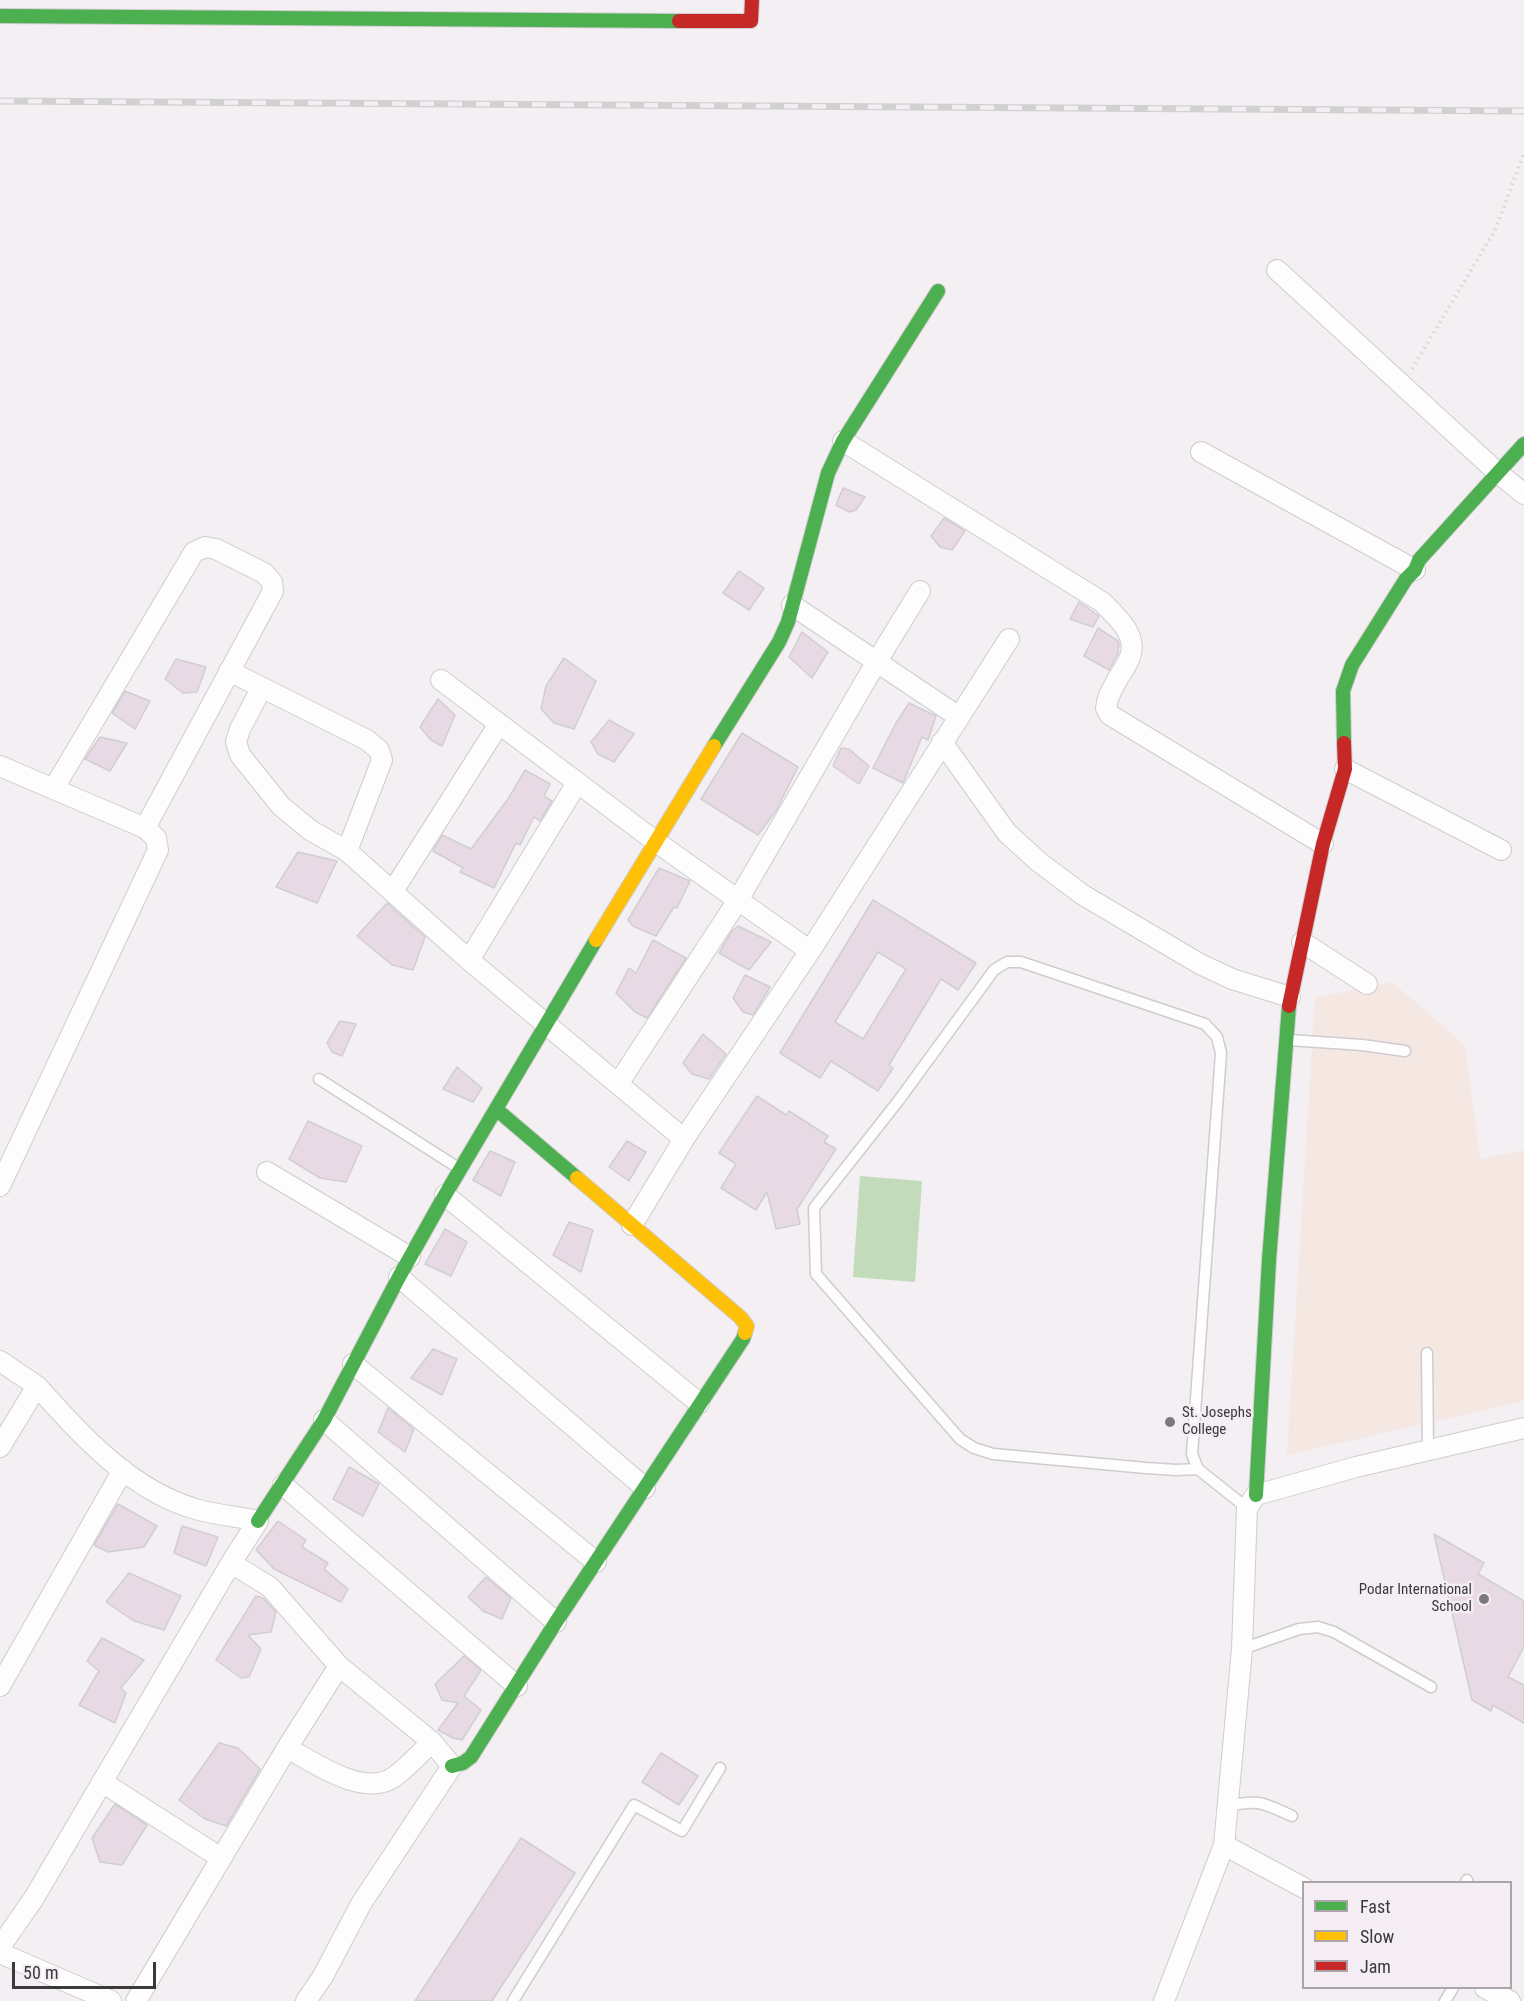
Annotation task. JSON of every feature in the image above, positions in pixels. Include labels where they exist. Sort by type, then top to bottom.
[{"type":"street","points":[[0,16],[751,21],[752,0]]},
{"type":"street","points":[[1277,270],[1498,473],[1524,494]]},
{"type":"street","points":[[0,1947],[34,1898],[231,1563],[324,1420],[445,1195],[655,841],[779,642],[788,622],[828,473],[843,441],[938,291]]},
{"type":"street","points":[[843,441],[1102,602],[1128,631],[1131,644],[1130,656],[1107,699],[1106,708],[1110,715],[1323,844]]},
{"type":"street","points":[[1164,2001],[1224,1845],[1242,1649],[1290,997],[1323,844],[1345,769],[1343,691],[1352,665],[1406,579],[1415,570],[1419,560],[1524,444]]},
{"type":"street","points":[[1201,452],[1415,570]]},
{"type":"street","points":[[54,788],[194,552],[205,547],[216,549],[264,573],[272,582],[273,591],[145,828]]},
{"type":"street","points":[[618,1084],[738,900],[920,591]]},
{"type":"street","points":[[792,605],[959,717]]},
{"type":"street","points":[[632,1225],[684,1139],[810,951],[1009,639]]},
{"type":"street","points":[[229,671],[367,740],[379,750],[382,760],[347,852]]},
{"type":"street","points":[[441,680],[655,841],[810,951]]},
{"type":"street","points":[[261,689],[240,729],[236,742],[240,755],[281,806],[310,830],[347,852],[469,960],[684,1139]]},
{"type":"street","points":[[393,891],[499,724]]},
{"type":"street","points":[[942,742],[1007,833],[1039,862],[1083,895],[1200,964],[1232,979],[1290,997]]},
{"type":"street","points":[[0,766],[145,828],[156,838],[158,850],[0,1186]]},
{"type":"street","points":[[1345,769],[1501,850]]},
{"type":"street","points":[[469,960],[577,783]]},
{"type":"street","points":[[1302,942],[1367,984]]},
{"type":"street","points":[[306,2001],[323,1976],[361,1904],[452,1766],[463,1763],[471,1757],[556,1622],[699,1403],[743,1340],[747,1326],[740,1317],[496,1109]]},
{"type":"street","points":[[267,1173],[410,1257]]},
{"type":"street","points":[[445,1195],[699,1403]]},
{"type":"street","points":[[399,1277],[645,1488]]},
{"type":"street","points":[[0,1361],[37,1386],[68,1420],[123,1470],[161,1495],[199,1510],[258,1521]]},
{"type":"street","points":[[353,1364],[596,1562]]},
{"type":"street","points":[[0,1447],[37,1386]]},
{"type":"street","points":[[324,1420],[556,1622]]},
{"type":"street","points":[[1252,1502],[1356,1467],[1524,1428]]},
{"type":"street","points":[[0,1686],[123,1470]]},
{"type":"street","points":[[283,1485],[517,1686]]},
{"type":"street","points":[[231,1563],[270,1587],[339,1666],[432,1742],[452,1766]]},
{"type":"street","points":[[136,2001],[339,1666]]},
{"type":"street","points":[[287,1749],[350,1780],[364,1784],[380,1784],[394,1777],[432,1742]]},
{"type":"street","points":[[102,1782],[221,1858]]},
{"type":"street","points":[[1224,1845],[1302,1887]]},
{"type":"street","points":[[0,1953],[111,2001]]},
{"type":"street","points":[[1487,1989],[1510,2001]]},
{"type":"lane","points":[[1198,1469],[1192,1454],[1221,1053],[1217,1037],[1205,1024],[1021,962],[1007,962],[994,970],[899,1100],[814,1208],[816,1274],[960,1439],[974,1448],[993,1454],[1156,1469],[1198,1469],[1252,1502]]},
{"type":"lane","points":[[1286,1040],[1362,1045],[1405,1051]]},
{"type":"lane","points":[[319,1079],[460,1170]]},
{"type":"lane","points":[[1428,1353],[1428,1450]]},
{"type":"lane","points":[[1242,1649],[1299,1629],[1318,1627],[1334,1632],[1431,1687]]},
{"type":"lane","points":[[513,2001],[634,1805],[682,1831],[720,1768]]},
{"type":"lane","points":[[1228,1806],[1248,1801],[1261,1802],[1292,1815]]},
{"type":"path","points":[[1402,385],[1495,230],[1524,153]]},
{"type":"shaded area","points":[[1392,982],[1465,1045],[1480,1159],[1524,1150],[1524,1401],[1287,1455],[1315,998]]},
{"type":"green space","points":[[860,1176],[922,1181],[915,1282],[853,1277]]},
{"type":"building","points":[[843,488],[865,497],[856,510],[849,512],[836,505]]},
{"type":"building","points":[[944,518],[965,531],[952,550],[940,547],[931,536]]},
{"type":"building","points":[[739,571],[764,588],[749,610],[723,593]]},
{"type":"building","points":[[1079,602],[1099,616],[1093,627],[1070,619]]},
{"type":"building","points":[[1098,628],[1119,643],[1118,654],[1109,670],[1084,656]]},
{"type":"building","points":[[802,632],[828,652],[812,678],[789,657]]},
{"type":"building","points":[[564,658],[596,681],[574,729],[554,723],[541,709],[546,686]]},
{"type":"building","points":[[176,659],[206,667],[197,692],[183,693],[165,679]]},
{"type":"building","points":[[125,691],[150,701],[135,729],[112,713]]},
{"type":"building","points":[[438,699],[455,715],[442,746],[431,740],[420,727]]},
{"type":"building","points":[[909,703],[936,716],[928,740],[922,737],[903,783],[873,768]]},
{"type":"building","points":[[609,720],[634,734],[614,762],[598,754],[591,742]]},
{"type":"building","points":[[742,733],[798,767],[777,809],[758,835],[701,799]]},
{"type":"building","points":[[100,737],[127,743],[110,771],[85,759]]},
{"type":"building","points":[[841,748],[849,749],[869,766],[859,784],[833,766]]},
{"type":"building","points":[[525,770],[550,784],[544,796],[552,801],[540,821],[534,817],[520,845],[516,843],[494,888],[460,872],[463,868],[433,851],[442,835],[471,849],[508,799]]},
{"type":"building","points":[[298,852],[337,861],[317,903],[276,887]]},
{"type":"building","points":[[659,868],[690,881],[677,908],[674,907],[656,936],[633,926],[628,920]]},
{"type":"building","points":[[873,900],[976,963],[958,990],[941,979],[889,1065],[893,1068],[878,1091],[831,1061],[820,1078],[780,1053]],"holes":[[[878,952],[906,969],[863,1039],[835,1022]]]},
{"type":"building","points":[[387,903],[425,937],[413,970],[392,965],[357,936]]},
{"type":"building","points":[[738,926],[771,942],[749,970],[719,953],[732,931]]},
{"type":"building","points":[[653,940],[686,958],[647,1018],[635,1012],[616,993],[629,968],[636,973]]},
{"type":"building","points":[[745,975],[770,987],[753,1015],[743,1012],[733,998]]},
{"type":"building","points":[[340,1021],[356,1024],[342,1056],[332,1052],[327,1043]]},
{"type":"building","points":[[703,1034],[726,1054],[709,1079],[692,1074],[683,1063]]},
{"type":"building","points":[[457,1067],[482,1088],[473,1102],[443,1089]]},
{"type":"building","points":[[757,1096],[786,1115],[789,1111],[828,1136],[824,1142],[836,1149],[797,1209],[800,1224],[776,1229],[767,1192],[756,1210],[721,1188],[736,1164],[719,1153]]},
{"type":"building","points":[[308,1121],[362,1146],[346,1182],[320,1178],[289,1159]]},
{"type":"building","points":[[627,1141],[646,1152],[629,1181],[609,1167]]},
{"type":"building","points":[[490,1151],[515,1162],[501,1196],[473,1180]]},
{"type":"building","points":[[569,1222],[593,1230],[581,1272],[553,1255]]},
{"type":"building","points":[[445,1229],[467,1242],[451,1276],[425,1264]]},
{"type":"building","points":[[433,1349],[457,1359],[442,1395],[411,1378]]},
{"type":"building","points":[[388,1408],[414,1429],[405,1452],[378,1432]]},
{"type":"building","points":[[349,1467],[379,1484],[363,1516],[333,1499]]},
{"type":"building","points":[[118,1504],[157,1526],[144,1547],[108,1552],[94,1545]]},
{"type":"building","points":[[278,1521],[306,1540],[302,1547],[328,1563],[324,1569],[348,1589],[341,1602],[274,1569],[256,1550]]},
{"type":"building","points":[[182,1526],[218,1537],[206,1566],[174,1553]]},
{"type":"building","points":[[1434,1534],[1484,1563],[1478,1574],[1524,1601],[1524,1647],[1508,1677],[1524,1685],[1524,1723],[1493,1705],[1491,1711],[1472,1700]]},
{"type":"building","points":[[129,1573],[181,1596],[164,1630],[134,1621],[106,1602]]},
{"type":"building","points":[[486,1577],[511,1598],[502,1619],[483,1611],[468,1597]]},
{"type":"building","points":[[256,1596],[263,1598],[276,1612],[271,1632],[248,1635],[261,1649],[249,1677],[241,1678],[216,1660]]},
{"type":"building","points":[[102,1638],[144,1660],[121,1688],[126,1693],[115,1723],[79,1705],[99,1671],[87,1661]]},
{"type":"building","points":[[464,1656],[481,1670],[464,1696],[481,1710],[462,1740],[438,1730],[458,1703],[442,1700],[435,1684]]},
{"type":"building","points":[[219,1743],[238,1748],[260,1769],[226,1826],[205,1819],[179,1800]]},
{"type":"building","points":[[661,1753],[698,1776],[679,1805],[642,1782]]},
{"type":"building","points":[[115,1804],[147,1825],[122,1865],[100,1862],[92,1838]]},
{"type":"building","points":[[521,1838],[575,1873],[492,2001],[415,2001]]},
{"type":"railway","points":[[0,101],[1524,111]]},
{"type":"traffic: fast","points":[[0,16],[679,21]]},
{"type":"traffic: fast","points":[[714,746],[779,642],[788,622],[828,473],[843,441],[938,291]]},
{"type":"traffic: fast","points":[[1344,743],[1343,691],[1352,665],[1406,579],[1415,570],[1419,560],[1524,444]]},
{"type":"traffic: fast","points":[[258,1521],[324,1420],[445,1195],[596,940]]},
{"type":"traffic: fast","points":[[1256,1495],[1269,1260],[1289,1006]]},
{"type":"traffic: fast","points":[[496,1109],[577,1178]]},
{"type":"traffic: fast","points":[[452,1766],[463,1763],[471,1757],[556,1622],[745,1333]]},
{"type":"traffic: slow","points":[[596,940],[714,746]]},
{"type":"traffic: slow","points":[[577,1178],[740,1317],[747,1326],[745,1333]]},
{"type":"traffic: jam","points":[[679,21],[751,21],[752,0]]},
{"type":"traffic: jam","points":[[1289,1006],[1323,844],[1345,769],[1344,743]]},
{"type":"place","name":"St. Josephs College","points":[[1170,1422]]},
{"type":"place","name":"Podar International School","points":[[1484,1599]]}]
